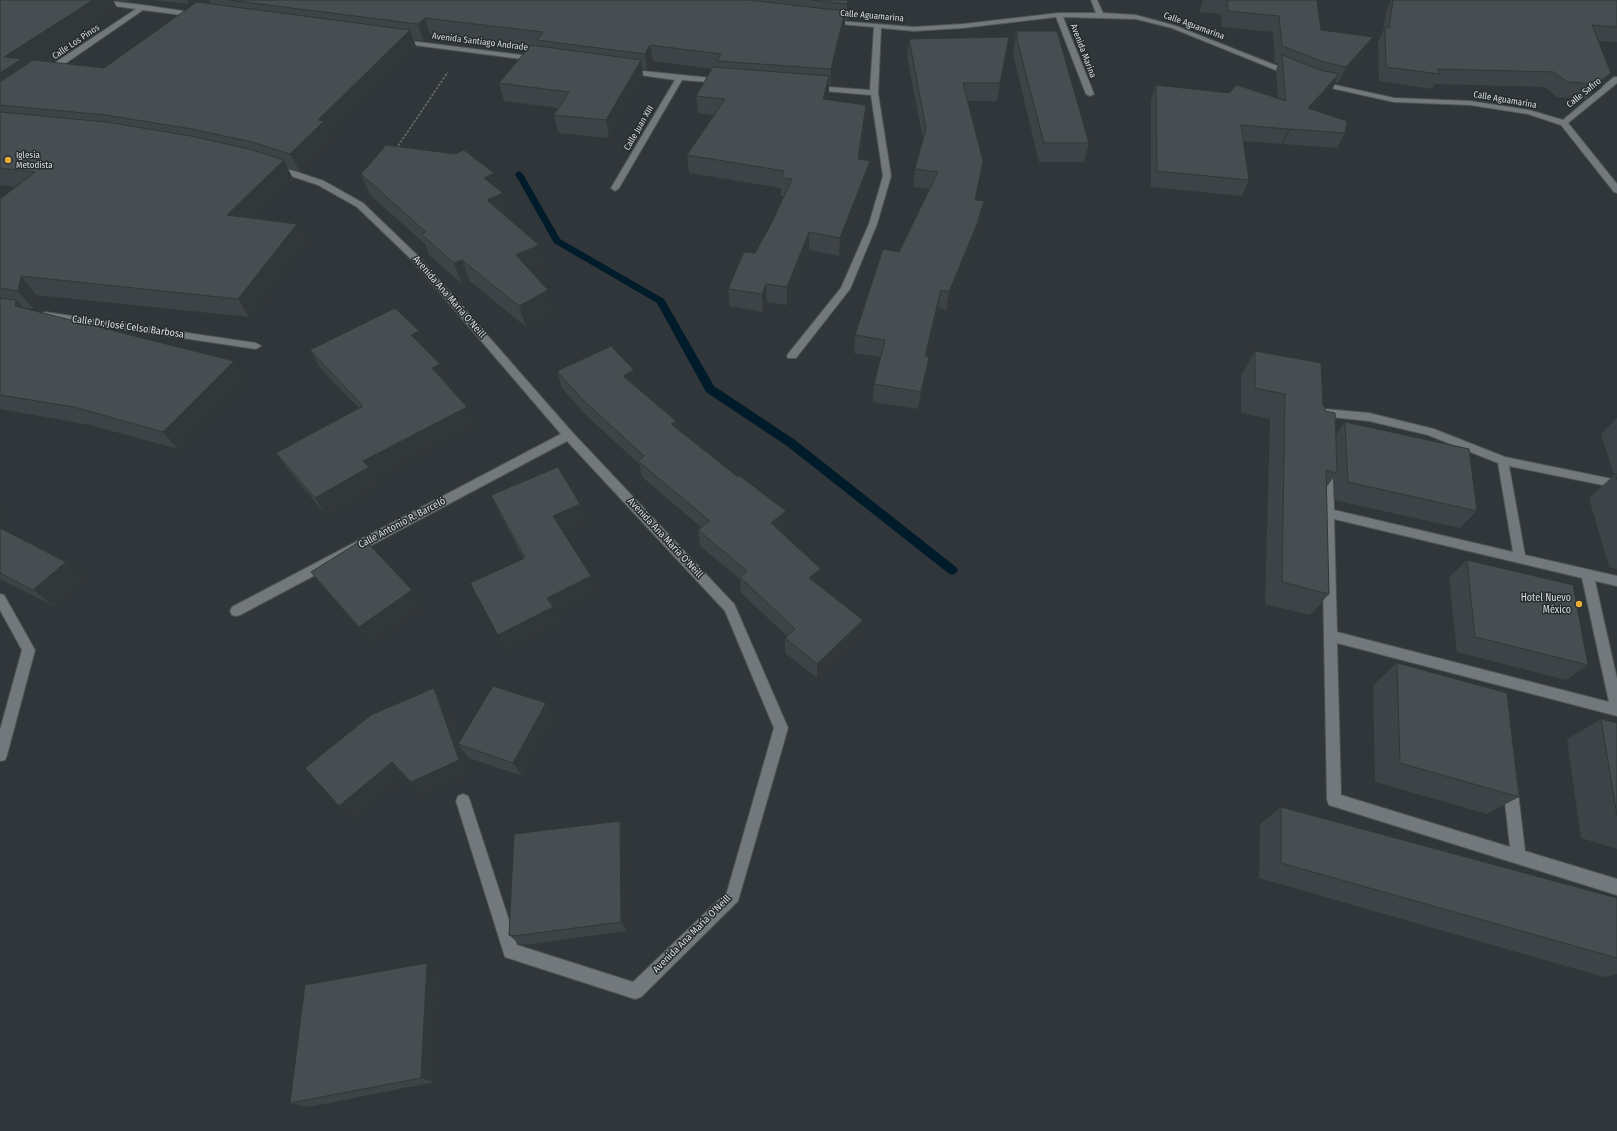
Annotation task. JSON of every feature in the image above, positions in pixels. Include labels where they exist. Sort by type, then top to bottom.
[{"type":"street","points":[[85,0],[206,16]]},
{"type":"street","points":[[1094,0],[1100,15]]},
{"type":"street","name":"Calle Los Pinos","points":[[39,77],[143,7]]},
{"type":"street","name":"Calle Aguamarina","points":[[823,21],[914,29],[963,26],[1059,15],[1136,17],[1174,27],[1300,76]]},
{"type":"street","name":"Avenida Marina","points":[[1059,15],[1090,94]]},
{"type":"street","points":[[792,356],[845,288],[873,224],[887,176],[874,93],[878,27]]},
{"type":"street","name":"Avenida Santiago Andrade","points":[[394,40],[548,60]]},
{"type":"street","points":[[618,69],[680,78],[726,81]]},
{"type":"street","name":"Calle Juan XIII","points":[[615,188],[680,78]]},
{"type":"street","name":"Calle Aguamarina","points":[[1307,79],[1394,100],[1470,103],[1529,112],[1564,123]]},
{"type":"street","name":"Calle Safiro","points":[[1564,123],[1617,79]]},
{"type":"street","points":[[804,88],[874,93]]},
{"type":"street","points":[[1564,123],[1617,190]]},
{"type":"street","name":"Avenida Ana María O'Neill","points":[[268,166],[321,183],[360,205],[414,256],[568,435],[730,608],[781,728],[733,896],[635,991],[511,951],[463,801]]},
{"type":"street","name":"Calle Dr. José Celso Barbosa","points":[[39,314],[256,346]]},
{"type":"street","points":[[1326,429],[1326,413],[1370,417],[1430,432],[1503,461],[1617,484]]},
{"type":"street","name":"Calle Antonio R. Barceló","points":[[236,610],[568,435]]},
{"type":"street","points":[[1326,459],[1334,800],[1617,887]]},
{"type":"street","points":[[1503,461],[1520,559]]},
{"type":"street","points":[[1328,513],[1520,559],[1617,580]]},
{"type":"street","points":[[1330,636],[1617,709],[1587,574]]},
{"type":"street","points":[[0,599],[29,650],[0,755]]},
{"type":"street","points":[[1497,679],[1499,694]]},
{"type":"street","points":[[1508,772],[1518,857]]},
{"type":"path","points":[[394,153],[463,49]]},
{"type":"building","points":[[0,0],[93,0],[4,57],[22,59],[0,73]]},
{"type":"building","points":[[229,0],[748,0],[845,11],[831,69],[717,61],[721,54],[650,45],[645,54],[537,40],[543,32],[425,18],[418,24]]},
{"type":"building","points":[[812,0],[848,0],[847,4]]},
{"type":"building","points":[[1227,0],[1317,0],[1321,30],[1373,37],[1346,67],[1324,62],[1282,46],[1279,16],[1228,11]]},
{"type":"building","points":[[1393,0],[1617,0],[1617,27],[1592,25],[1611,73],[1597,84],[1567,82],[1554,72],[1437,69],[1440,74],[1386,67],[1385,27],[1389,28]]},
{"type":"building","points":[[197,2],[410,30],[318,120],[324,121],[290,154],[252,142],[192,129],[106,115],[0,105],[0,82],[33,60],[104,68]]},
{"type":"building","points":[[1016,31],[1057,31],[1089,143],[1044,143],[1016,36],[1018,36]]},
{"type":"building","points":[[1009,37],[1000,83],[963,83],[983,161],[975,200],[984,201],[977,224],[949,292],[941,290],[925,356],[929,357],[921,392],[874,384],[885,340],[855,335],[883,249],[899,252],[938,172],[915,169],[926,128],[909,39]]},
{"type":"building","points":[[531,45],[641,60],[606,120],[554,115],[569,92],[499,83]]},
{"type":"building","points":[[1282,55],[1320,70],[1339,74],[1308,108],[1347,121],[1345,133],[1288,130],[1241,125],[1249,180],[1157,171],[1156,85],[1229,93],[1237,85],[1286,101]]},
{"type":"building","points":[[713,67],[829,76],[823,99],[866,105],[858,159],[870,161],[840,238],[809,232],[787,287],[766,284],[762,294],[728,289],[744,252],[755,253],[771,224],[792,179],[781,178],[784,171],[687,155],[725,99],[696,96]]},
{"type":"building","points":[[0,112],[106,122],[191,136],[249,149],[284,160],[227,215],[297,224],[238,299],[21,276],[18,291],[0,288],[0,199],[35,172],[0,168]]},
{"type":"building","points":[[386,145],[455,154],[464,150],[494,173],[484,178],[503,193],[487,200],[539,245],[516,255],[548,290],[519,306],[462,260],[454,263],[421,234],[426,232],[361,174]]},
{"type":"building","points":[[0,298],[16,300],[15,306],[234,361],[163,432],[74,407],[0,395]]},
{"type":"building","points":[[395,308],[419,331],[411,335],[440,364],[432,368],[467,407],[363,461],[369,467],[315,498],[276,453],[363,406],[310,350]]},
{"type":"building","points":[[611,346],[634,370],[623,376],[676,421],[671,424],[738,477],[740,476],[786,511],[771,523],[821,569],[809,578],[863,620],[817,664],[785,638],[795,629],[740,577],[747,571],[698,530],[710,521],[638,461],[644,456],[581,398],[557,371]]},
{"type":"building","points":[[1255,351],[1321,363],[1323,406],[1325,406],[1325,411],[1335,413],[1337,473],[1326,470],[1329,594],[1282,582],[1285,394],[1255,388]]},
{"type":"building","points":[[1345,422],[1469,449],[1477,511],[1348,482]]},
{"type":"building","points":[[558,467],[580,504],[553,516],[591,576],[547,598],[553,607],[498,635],[470,583],[525,558],[491,495]]},
{"type":"building","points":[[0,528],[66,562],[33,590],[0,573]]},
{"type":"building","points":[[364,539],[412,590],[359,627],[311,572]]},
{"type":"building","points":[[1467,560],[1573,585],[1588,665],[1475,637]]},
{"type":"building","points":[[1397,663],[1507,693],[1519,797],[1400,763]]},
{"type":"building","points":[[493,686],[546,703],[513,763],[458,744]]},
{"type":"building","points":[[434,688],[459,760],[411,782],[392,762],[339,806],[305,768],[371,715]]},
{"type":"building","points":[[1601,719],[1617,723],[1617,816]]},
{"type":"building","points":[[1281,807],[1617,898],[1617,958],[1281,863]]},
{"type":"building","points":[[620,821],[621,922],[513,936],[509,935],[514,834]]},
{"type":"building","points":[[427,963],[421,1078],[290,1103],[305,985]]},
{"type":"waterway","points":[[519,174],[557,241],[661,301],[710,389],[791,443],[952,570]]},
{"type":"place","name":"Iglesia Metodista","points":[[8,160]]},
{"type":"place","name":"Hotel Nuevo México","points":[[1579,604]]}]
